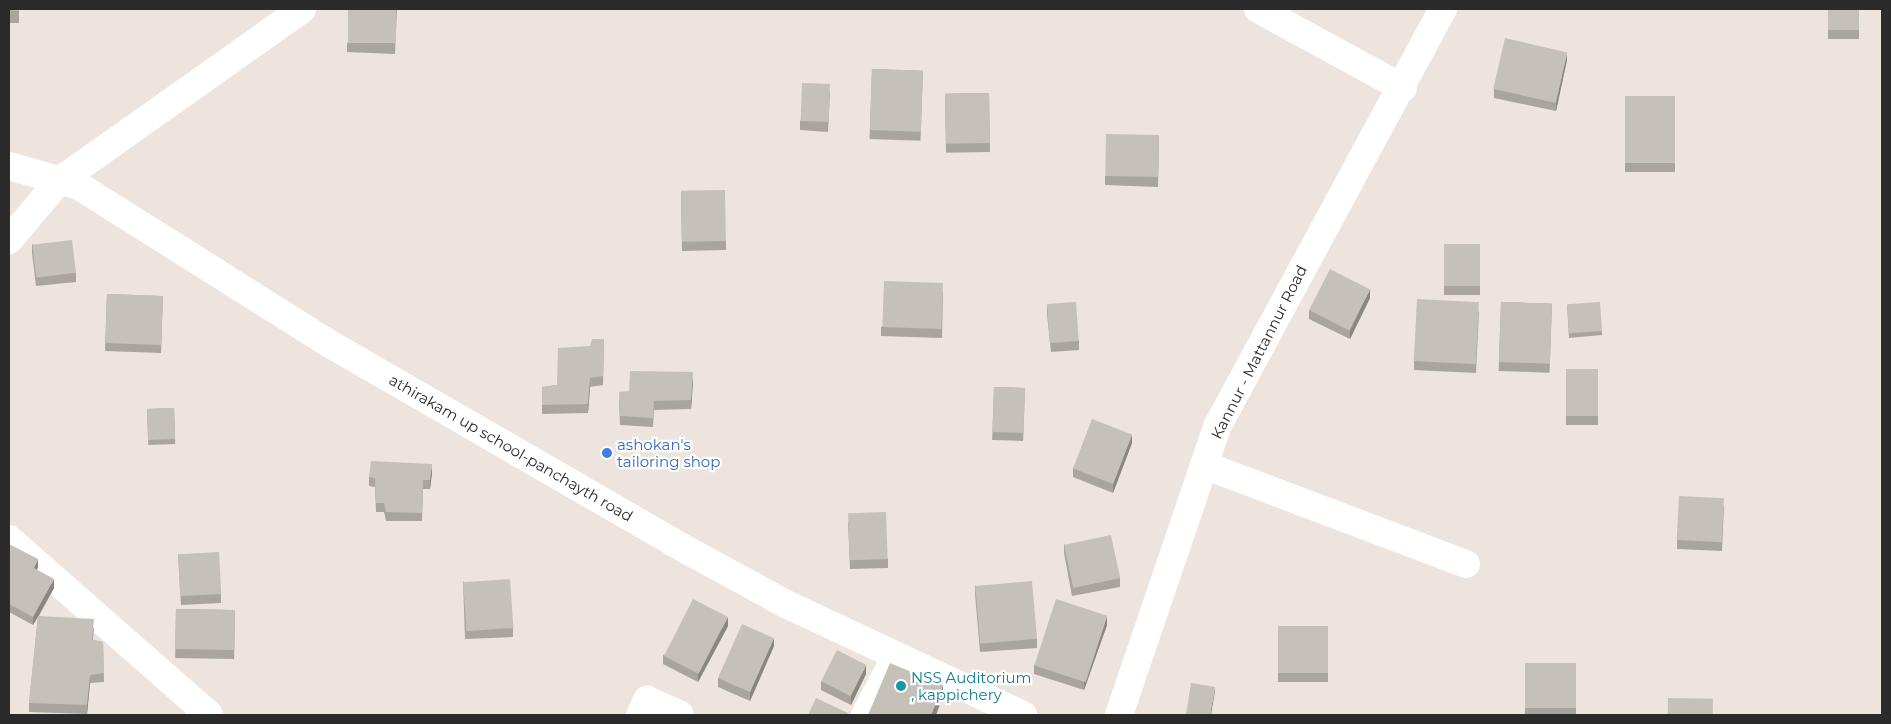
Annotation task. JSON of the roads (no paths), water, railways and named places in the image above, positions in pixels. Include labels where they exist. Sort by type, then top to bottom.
[{"type":"street","points":[[9,240],[58,182],[302,9]]},
{"type":"street","points":[[1258,9],[1404,88]]},
{"type":"street","name":"Kannur - Mattannur Road","points":[[1119,715],[1218,425],[1404,88],[1443,9]]},
{"type":"street","name":"athirakam up school-panchayth road","points":[[9,166],[58,182],[79,186],[330,344],[674,543],[786,604],[1024,715]]},
{"type":"street","points":[[1204,465],[1466,564]]},
{"type":"street","points":[[9,539],[209,715]]},
{"type":"street","points":[[865,715],[896,656]]},
{"type":"street","points":[[640,715],[647,700],[680,715]]},
{"type":"place","name":"ashokan's tailoring shop","points":[[607,453]]},
{"type":"place","name":"NSS Auditorium , kappichery","points":[[901,686]]}]
